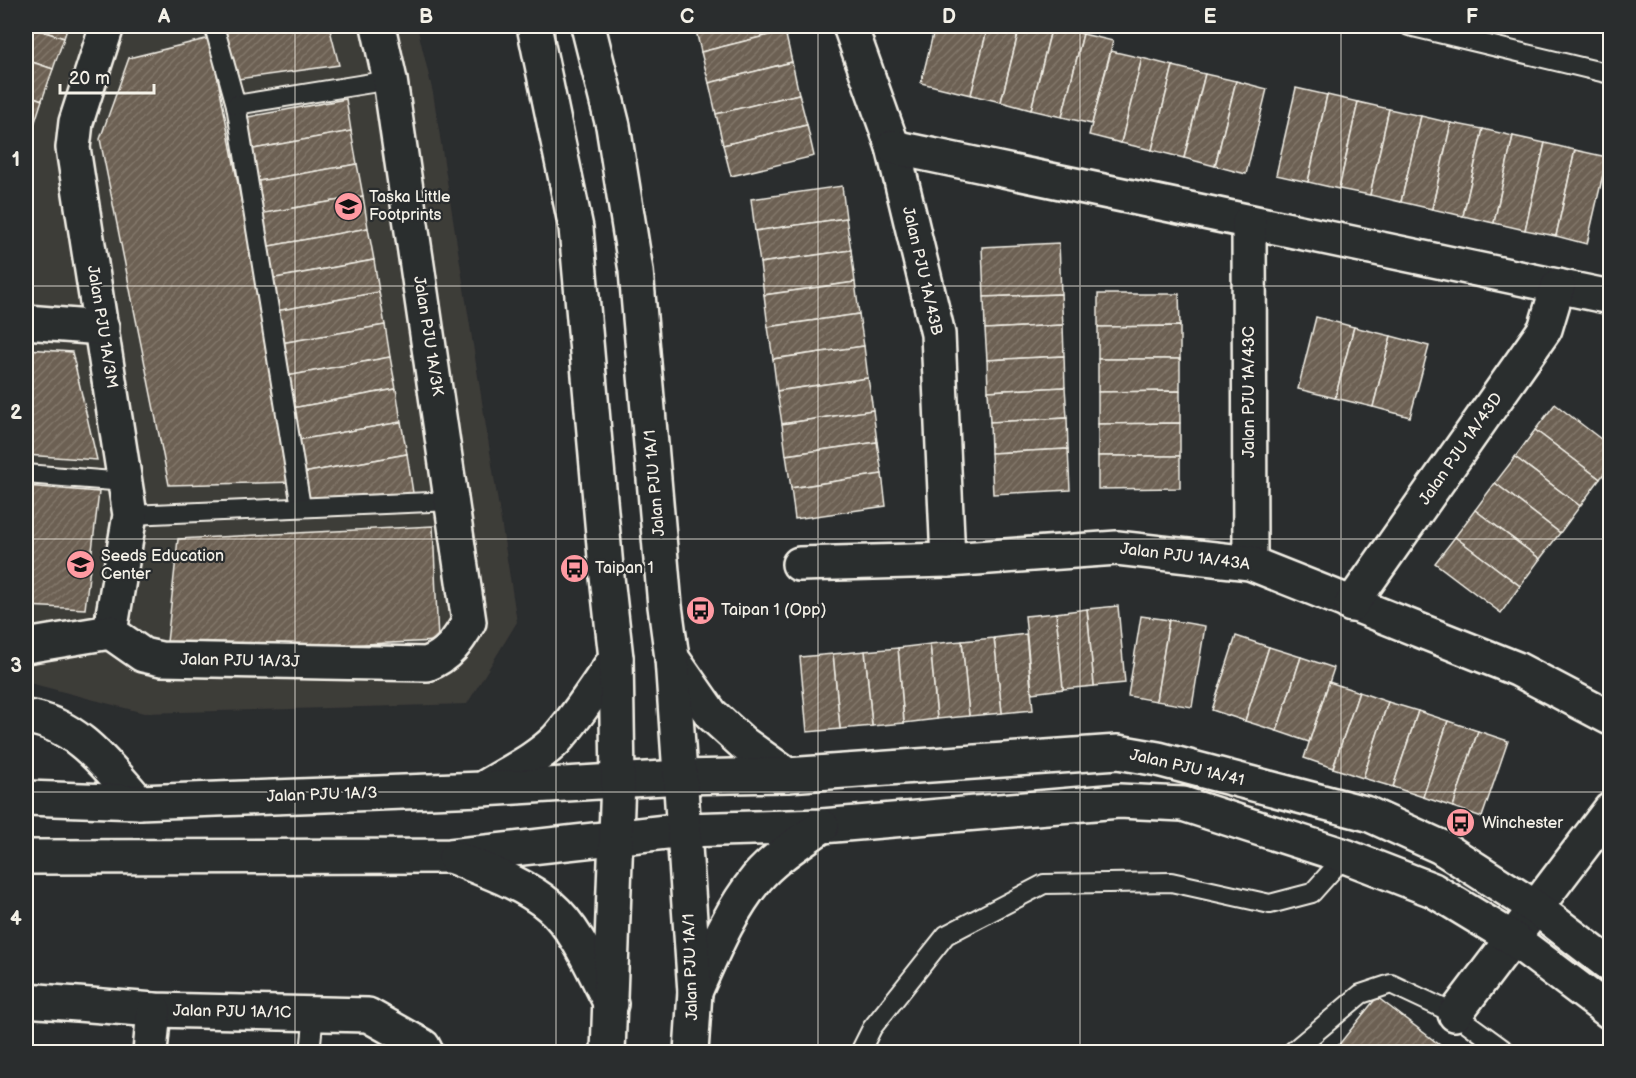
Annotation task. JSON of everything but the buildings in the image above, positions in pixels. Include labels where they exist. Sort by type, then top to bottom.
[{"type":"street","name":"Jalan PJU 1A/3M","points":[[107,26],[76,122],[73,148],[130,515],[110,632]]},
{"type":"street","name":"Jalan PJU 1A/3K","points":[[378,26],[390,81],[469,622],[457,644]]},
{"type":"street","points":[[534,26],[576,228],[616,658],[618,780],[608,1053]]},
{"type":"street","name":"Jalan PJU 1A/1","points":[[588,26],[613,126],[636,271],[665,606],[672,658],[695,992],[692,1053]]},
{"type":"street","name":"Jalan PJU 1A/43B","points":[[850,26],[893,147],[938,334],[948,560]]},
{"type":"street","points":[[893,147],[1611,297]]},
{"type":"street","name":"Jalan PJU 1A/43C","points":[[1249,222],[1250,563]]},
{"type":"street","name":"Jalan PJU 1A/43D","points":[[1351,605],[1545,329],[1558,286]]},
{"type":"street","points":[[26,322],[102,328]]},
{"type":"street","name":"Jalan PJU 1A/43A","points":[[799,564],[948,560],[1117,548],[1250,563],[1517,669],[1611,718]]},
{"type":"street","points":[[26,646],[110,632]]},
{"type":"street","name":"Jalan PJU 1A/3J","points":[[110,632],[143,655],[161,659],[427,664],[440,659],[457,644]]},
{"type":"street","points":[[482,789],[524,764],[554,741],[572,721],[616,658]]},
{"type":"street","points":[[672,658],[711,714],[744,744],[787,775]]},
{"type":"street","points":[[26,717],[45,720],[67,730],[95,752],[139,802]]},
{"type":"street","name":"Jalan PJU 1A/41","points":[[618,780],[787,775],[1118,752],[1368,814],[1441,847],[1536,908],[1611,965]]},
{"type":"street","name":"Jalan PJU 1A/3","points":[[26,798],[139,802],[482,789],[618,780]]},
{"type":"street","points":[[26,857],[450,856],[684,830],[822,826],[1119,801],[1183,804],[1346,856],[1433,890],[1512,938],[1611,1012]]},
{"type":"street","points":[[1455,1014],[1611,810]]},
{"type":"street","points":[[695,992],[732,915],[758,877],[784,852],[822,826]]},
{"type":"street","points":[[450,856],[508,880],[550,906],[572,932],[611,1004]]},
{"type":"street","name":"Jalan PJU 1A/1C","points":[[26,1000],[154,1010],[368,1015],[423,1046],[426,1053]]},
{"type":"street","points":[[150,1053],[154,1010]]},
{"type":"lane","points":[[214,26],[236,105],[301,507]]},
{"type":"lane","points":[[1409,26],[1611,74]]},
{"type":"lane","points":[[236,105],[390,81]]},
{"type":"lane","points":[[26,474],[125,482]]},
{"type":"lane","points":[[130,515],[453,501]]},
{"type":"lane","points":[[860,1053],[872,1028],[946,935],[1044,884],[1171,882],[1270,904],[1312,894],[1346,856]]},
{"type":"lane","points":[[1292,1053],[1361,994],[1391,984],[1455,1014],[1507,1053]]},
{"type":"lane","points":[[310,1053],[314,1014]]},
{"type":"shaded area","points":[[26,26],[417,26],[433,93],[517,622],[467,704],[144,713],[26,682]]},
{"type":"place","name":"Taska Little Footprints","points":[[348,206]]},
{"type":"place","name":"Seeds Education Center","points":[[80,565]]},
{"type":"place","name":"Taipan 1","points":[[574,568]]},
{"type":"place","name":"Taipan 1 (Opp)","points":[[700,610]]},
{"type":"place","name":"Winchester","points":[[1461,823]]}]
